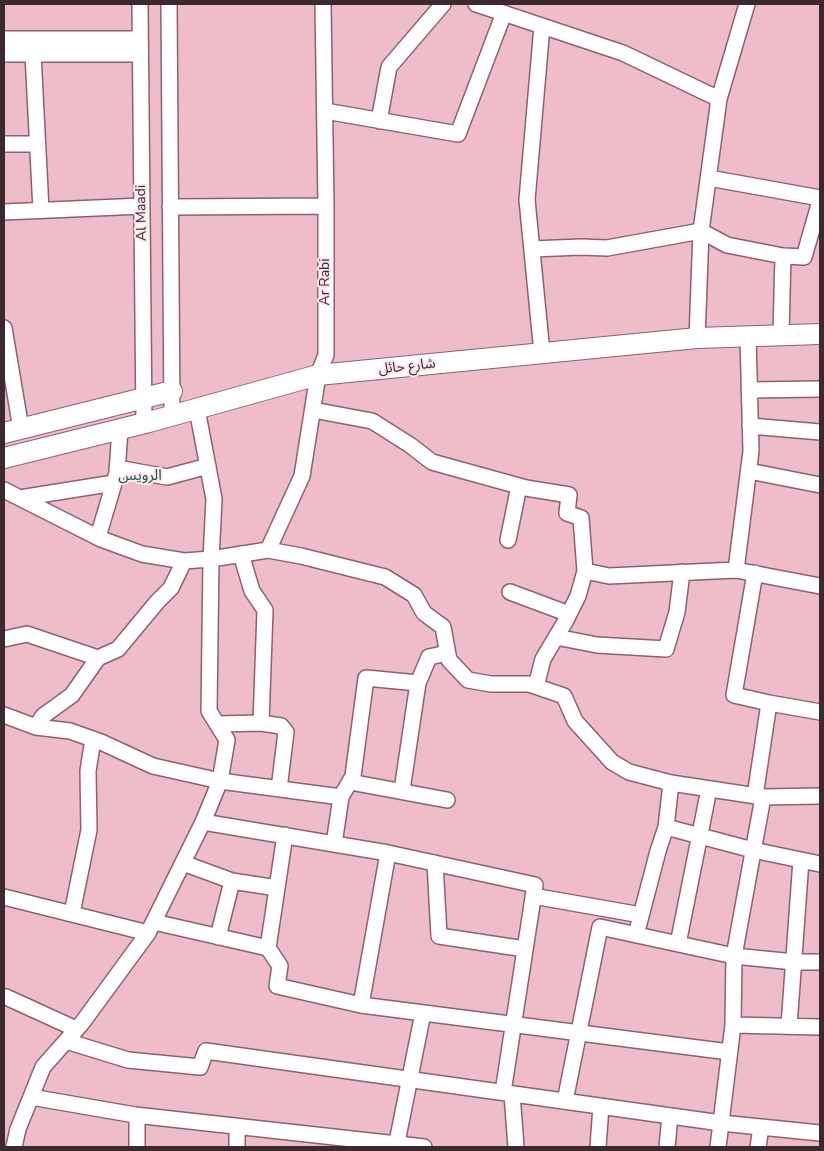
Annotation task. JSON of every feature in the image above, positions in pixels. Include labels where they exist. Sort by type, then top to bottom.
[{"type":"main road","name":"شارع حائل","points":[[4,458],[172,416],[318,375],[697,338],[820,334]]},
{"type":"main road","points":[[12,431],[172,391]]},
{"type":"street","name":"Al Maadi","points":[[140,4],[144,423]]},
{"type":"street","name":"Al Maadi","points":[[169,4],[172,416]]},
{"type":"street","name":"Ar Rabi","points":[[268,550],[302,476],[318,375],[326,355],[323,4]]},
{"type":"street","points":[[379,121],[389,67],[443,4]]},
{"type":"street","points":[[476,4],[623,53],[720,99]]},
{"type":"street","points":[[697,338],[701,231],[708,178],[720,99],[747,4]]},
{"type":"street","points":[[325,112],[458,134],[504,13]]},
{"type":"street","points":[[542,26],[527,200],[542,353]]},
{"type":"street","points":[[4,39],[140,47]]},
{"type":"street","points":[[4,54],[140,47]]},
{"type":"street","points":[[33,54],[41,210]]},
{"type":"street","points":[[4,144],[37,144]]},
{"type":"street","points":[[532,249],[607,248],[701,231],[727,245],[783,256],[804,257],[820,200],[708,178]]},
{"type":"street","points":[[4,212],[142,206]]},
{"type":"street","points":[[170,207],[326,206]]},
{"type":"street","points":[[781,335],[783,256]]},
{"type":"street","points":[[4,328],[12,431]]},
{"type":"street","points":[[736,570],[749,471],[748,336]]},
{"type":"street","points":[[749,390],[820,389]]},
{"type":"street","points":[[14,1147],[11,1126],[31,1097],[43,1067],[76,1029],[151,928],[203,822],[220,781],[227,740],[209,711],[211,559],[214,498],[197,409]]},
{"type":"street","points":[[313,410],[372,421],[410,445],[432,462],[519,486],[569,496],[567,513],[581,518],[585,571],[578,596],[543,659],[536,686]]},
{"type":"street","points":[[750,426],[820,432]]},
{"type":"street","points":[[98,538],[116,475],[120,429]]},
{"type":"street","points":[[20,498],[116,475],[167,477],[208,466]]},
{"type":"street","points":[[749,471],[820,485]]},
{"type":"street","points":[[508,540],[519,486]]},
{"type":"street","points":[[4,490],[98,538],[142,554],[184,561],[211,559],[268,550],[301,556],[385,577],[414,595],[424,613],[443,627],[449,660],[468,680],[491,684],[529,684],[564,696],[575,721],[612,762],[629,772],[670,783],[759,797],[820,796]]},
{"type":"street","points":[[241,554],[252,591],[265,610],[261,723]]},
{"type":"street","points":[[36,727],[43,716],[72,696],[98,658],[118,648],[171,588],[184,561]]},
{"type":"street","points":[[585,571],[609,576],[736,570],[820,585]]},
{"type":"street","points":[[556,637],[597,645],[666,649],[677,612],[682,572]]},
{"type":"street","points":[[755,573],[734,695],[820,712]]},
{"type":"street","points":[[510,592],[569,614]]},
{"type":"street","points":[[4,639],[27,634],[98,658]]},
{"type":"street","points":[[402,790],[418,683],[429,657],[448,652]]},
{"type":"street","points":[[334,844],[341,797],[353,776],[366,678],[418,683]]},
{"type":"street","points":[[718,1147],[733,1025],[734,956],[753,850],[769,703]]},
{"type":"street","points":[[4,717],[36,727],[70,731],[154,766],[220,781],[341,797]]},
{"type":"street","points":[[217,724],[261,723],[281,726],[286,732],[279,789]]},
{"type":"street","points":[[72,913],[89,830],[88,771],[93,739]]},
{"type":"street","points":[[350,782],[402,790],[447,800]]},
{"type":"street","points":[[636,935],[666,827],[670,783]]},
{"type":"street","points":[[678,944],[709,789]]},
{"type":"street","points":[[203,822],[388,852],[535,885],[512,1024],[507,1093],[516,1147]]},
{"type":"street","points":[[666,827],[753,850],[820,864]]},
{"type":"street","points":[[285,835],[268,948],[280,966],[278,986],[361,1005],[729,1052]]},
{"type":"street","points":[[361,1005],[388,852]]},
{"type":"street","points":[[789,1026],[801,860]]},
{"type":"street","points":[[183,863],[232,881],[277,888]]},
{"type":"street","points":[[435,863],[439,936],[525,949]]},
{"type":"street","points":[[218,937],[232,881]]},
{"type":"street","points":[[533,896],[641,915]]},
{"type":"street","points":[[4,897],[72,913],[151,928],[218,937],[268,948]]},
{"type":"street","points":[[565,1101],[600,927],[734,956],[794,962],[820,962]]},
{"type":"street","points":[[6,997],[76,1029]]},
{"type":"street","points":[[396,1145],[424,1013]]},
{"type":"street","points":[[733,1025],[820,1027]]},
{"type":"street","points":[[66,1041],[128,1060],[200,1067],[206,1051],[721,1123],[820,1133]]},
{"type":"street","points":[[31,1097],[137,1116],[424,1147]]},
{"type":"street","points":[[598,1147],[601,1106]]},
{"type":"street","points":[[137,1116],[137,1147]]},
{"type":"street","points":[[667,1147],[670,1116]]},
{"type":"street","points":[[237,1147],[238,1127]]},
{"type":"street","points":[[758,1147],[761,1127]]},
{"type":"district","name":"الرويس","points":[[140,476]]}]
